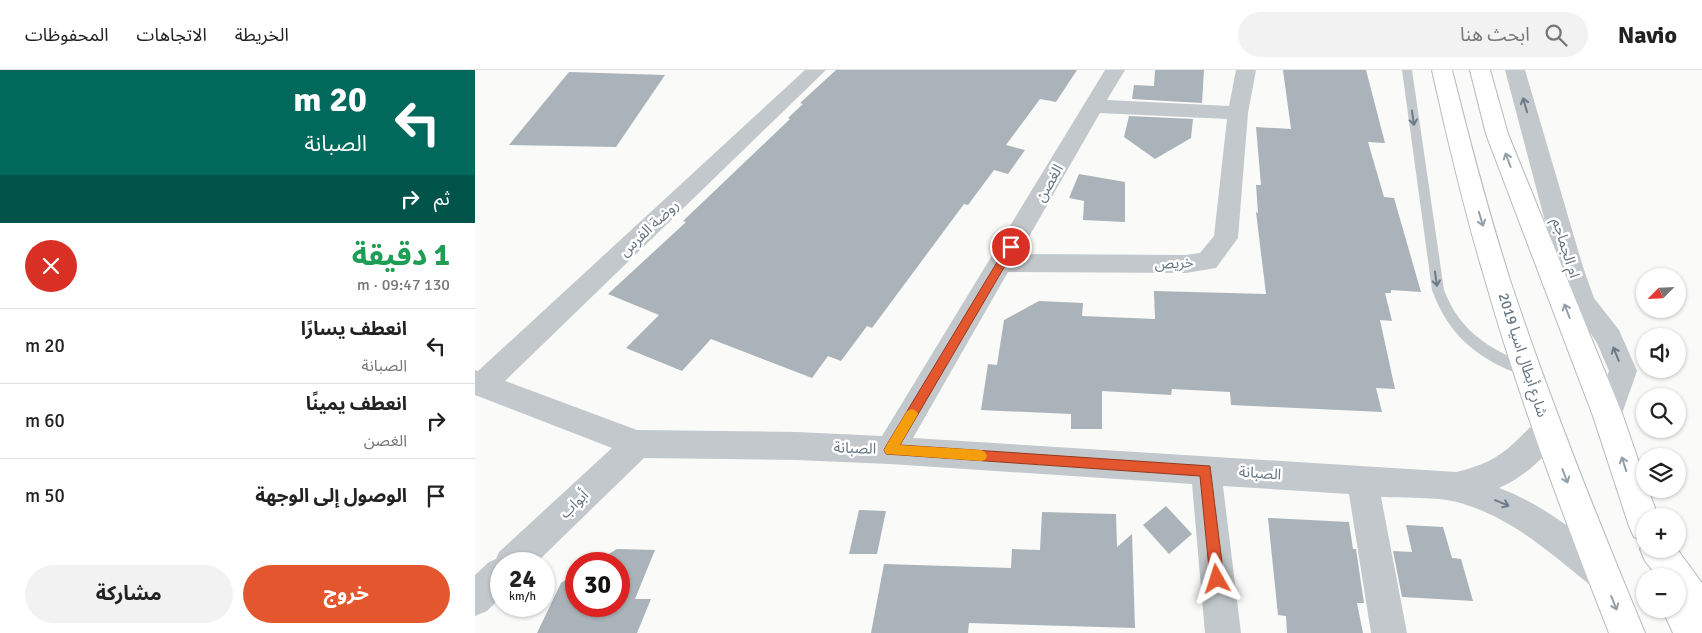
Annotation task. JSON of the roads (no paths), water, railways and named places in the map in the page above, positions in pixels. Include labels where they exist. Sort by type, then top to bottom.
[{"type":"main road","name":"شارع أبطال اسيا 2019","points":[[1443,70],[1460,152],[1527,371],[1547,430],[1627,633]]},
{"type":"main road","points":[[1480,70],[1497,134],[1608,416],[1639,508]]},
{"type":"main road","points":[[1686,590],[1702,612]]},
{"type":"main road","points":[[1684,618],[1691,633]]},
{"type":"street","name":"روضة الفرس","points":[[478,384],[816,70]]},
{"type":"street","name":"الغصن","points":[[890,450],[1115,70]]},
{"type":"street","name":"خريص","points":[[1002,263],[1186,264],[1207,261],[1226,238],[1238,113],[1246,70]]},
{"type":"street","name":"ام الجماجم","points":[[1515,70],[1573,275],[1583,302],[1609,338],[1623,371],[1608,416]]},
{"type":"street","points":[[1094,106],[1238,113]]},
{"type":"street","name":"الصبانة","points":[[478,384],[637,444],[796,446],[890,450],[1456,487],[1480,482],[1502,473],[1519,460],[1547,430]]},
{"type":"street","name":"أبواب","points":[[524,552],[637,444]]},
{"type":"street","points":[[1206,470],[1223,633]]},
{"type":"street","points":[[1361,480],[1389,633]]},
{"type":"street","name":"الصبانة","points":[[1456,487],[1510,507],[1537,522],[1602,573]]},
{"type":"street","points":[[475,599],[490,585]]},
{"type":"lane","points":[[1407,70],[1438,290],[1442,304],[1450,318],[1476,345],[1493,357],[1527,371]]}]
